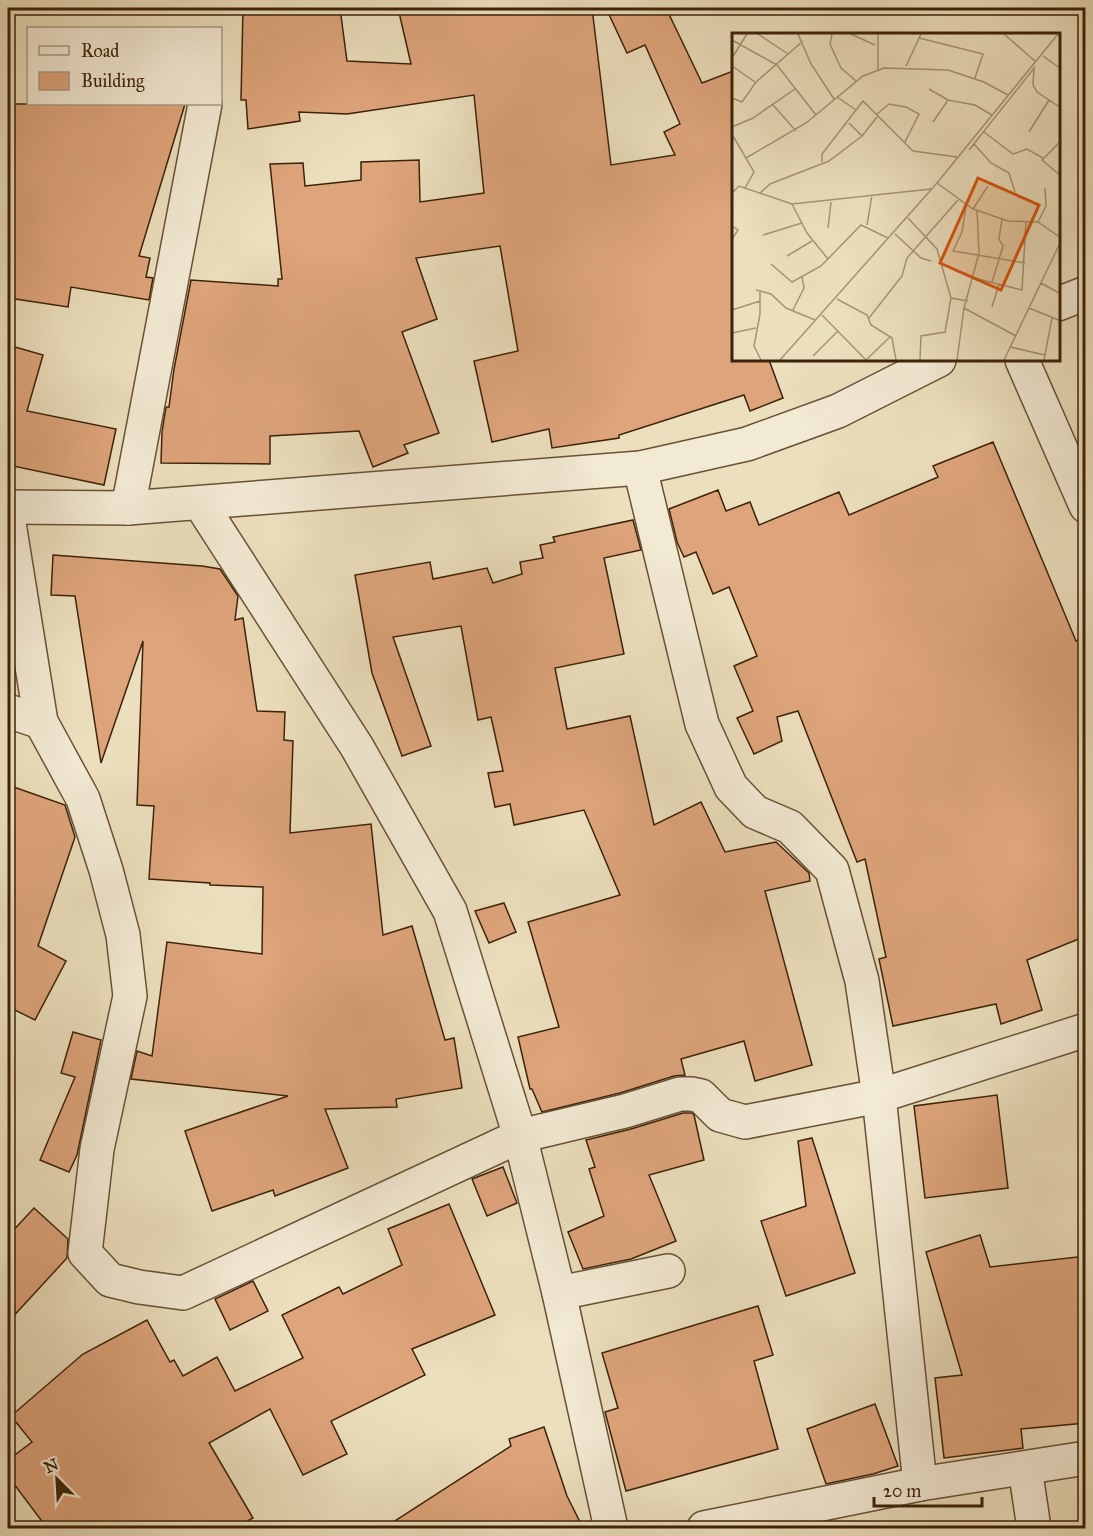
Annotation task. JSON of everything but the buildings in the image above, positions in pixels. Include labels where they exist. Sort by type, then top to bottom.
[{"type":"street","points":[[128,508],[206,105]]},
{"type":"street","points":[[1060,304],[1086,293]]},
{"type":"street","points":[[8,507],[128,508],[639,468],[747,444],[828,415],[935,362]]},
{"type":"street","points":[[1023,362],[1086,506]]},
{"type":"street","points":[[639,468],[702,724],[731,788],[756,812],[790,827],[832,870],[862,981],[879,1096],[920,1484]]},
{"type":"street","points":[[200,503],[357,747],[450,911],[520,1136],[559,1293],[611,1528]]},
{"type":"street","points":[[8,517],[41,722],[83,799],[106,870],[123,935],[130,996],[98,1149],[85,1253],[110,1280],[139,1287],[183,1293],[520,1136],[625,1111],[680,1095],[700,1096],[720,1114],[746,1122],[879,1096],[1086,1030]]},
{"type":"street","points":[[8,711],[41,722]]},
{"type":"street","points":[[559,1293],[668,1271]]},
{"type":"street","points":[[704,1528],[920,1484],[1086,1458]]},
{"type":"street","points":[[1024,1468],[1034,1528]]}]
